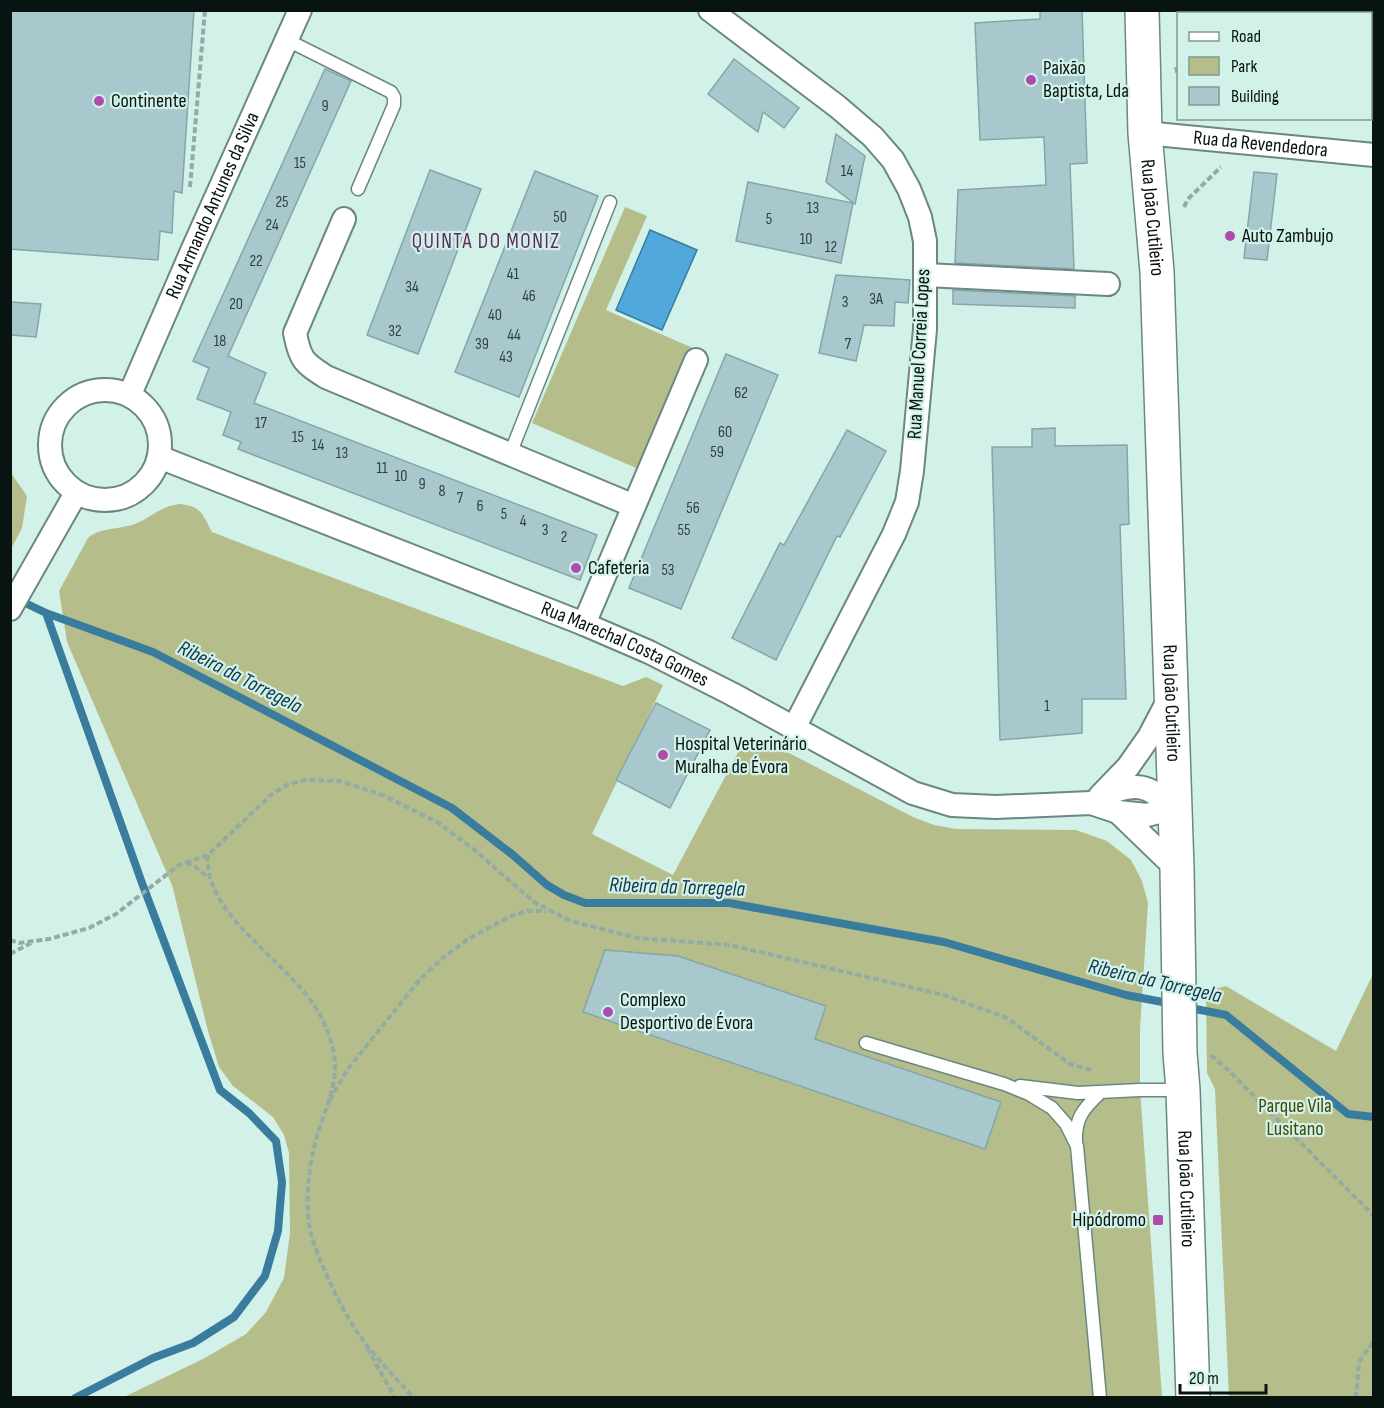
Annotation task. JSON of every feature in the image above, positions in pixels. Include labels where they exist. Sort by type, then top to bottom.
[{"type":"main road","name":"Rua João Cutileiro","points":[[1142,10],[1145,134],[1157,272],[1193,1398]]},
{"type":"street","name":"Rua Manuel Correia Lopes","points":[[710,10],[838,107],[873,137],[893,160],[909,189],[920,217],[925,241],[925,329],[907,502],[894,534],[794,728]]},
{"type":"street","name":"Rua Armando Antunes da Silva","points":[[130,394],[287,40],[294,13]]},
{"type":"street","name":"Rua da Revendedora","points":[[1145,134],[1374,155]]},
{"type":"street","points":[[344,219],[295,333],[298,353],[309,367],[326,377],[633,506]]},
{"type":"street","points":[[925,275],[1108,284]]},
{"type":"street","points":[[584,624],[696,360]]},
{"type":"street","points":[[105,388],[130,394],[152,414],[158,428],[159,457],[151,476],[136,491],[117,499],[96,500],[76,493],[59,478],[50,457],[50,434],[60,410],[80,394],[105,388]]},
{"type":"street","name":"Rua Marechal Costa Gomes","points":[[159,457],[584,624],[649,652],[913,792],[952,805],[996,807],[1095,799]]},
{"type":"street","points":[[10,609],[76,493]]},
{"type":"street","points":[[1095,799],[1128,767],[1149,737],[1171,695]]},
{"type":"street","points":[[1095,799],[1126,786],[1153,790],[1175,808]]},
{"type":"street","points":[[1095,799],[1118,812],[1177,869]]},
{"type":"street","points":[[1118,812],[1147,815],[1175,808]]},
{"type":"lane","points":[[287,40],[391,92],[394,97],[394,105],[358,189]]},
{"type":"lane","points":[[510,454],[610,202]]},
{"type":"lane","points":[[866,1043],[1004,1084],[1029,1094],[1052,1108],[1066,1124],[1077,1146]]},
{"type":"lane","points":[[1004,1084],[1078,1093],[1184,1090]]},
{"type":"lane","points":[[1100,1093],[1083,1109],[1076,1127],[1100,1398]]},
{"type":"path","points":[[190,191],[205,10]]},
{"type":"path","points":[[10,940],[19,943],[65,936],[116,914],[179,865],[208,855],[272,794],[289,784],[305,780],[339,781],[385,796],[437,822],[472,848],[534,902],[571,921],[637,938],[729,945],[944,994],[1007,1018],[1070,1064],[1113,1075],[1120,1079],[1125,1090]]},
{"type":"path","points":[[208,855],[207,866],[211,880],[221,900],[236,920],[316,1005],[326,1026],[335,1068],[313,1152],[308,1189],[309,1226],[320,1260],[395,1398]]},
{"type":"path","points":[[185,863],[198,868],[211,880]]},
{"type":"path","points":[[325,1108],[347,1070],[421,978],[443,958],[468,939],[511,916],[527,911],[550,912]]},
{"type":"path","points":[[10,954],[35,941]]},
{"type":"path","points":[[1180,1038],[1206,1052],[1221,1064],[1374,1216]]},
{"type":"path","points":[[1356,1398],[1359,1362],[1374,1341]]},
{"type":"path","points":[[363,1342],[414,1398]]},
{"type":"green space","points":[[625,207],[647,216],[606,310],[695,349],[643,471],[532,423]]},
{"type":"green space","points":[[11,473],[27,496],[22,528],[11,549]]},
{"type":"green space","name":"Complexo Desportivo de Évora","points":[[179,504],[192,507],[200,512],[212,532],[264,552],[623,686],[646,677],[663,685],[592,834],[673,875],[742,745],[789,753],[913,817],[934,825],[956,829],[1076,830],[1107,841],[1131,860],[1142,881],[1148,903],[1140,1029],[1140,1089],[1162,1397],[124,1397],[203,1359],[246,1334],[266,1312],[284,1278],[290,1233],[289,1153],[284,1135],[273,1117],[233,1086],[219,1067],[172,885],[67,642],[59,591],[88,538],[93,534],[137,523],[162,509]]},
{"type":"green space","name":"Parque Vila Lusitano","points":[[1373,974],[1373,1397],[1229,1397],[1215,1089],[1207,1073],[1206,991],[1226,986],[1336,1051]]},
{"type":"water","points":[[650,230],[697,250],[662,330],[616,310]]},
{"type":"building","name":"Continente","points":[[10,10],[194,10],[182,193],[174,191],[172,233],[160,231],[158,260],[10,249]]},
{"type":"building","points":[[1040,10],[1082,10],[1087,163],[1070,164],[1074,269],[955,263],[958,190],[1046,185],[1044,137],[980,140],[975,23],[1040,19]]},
{"type":"building","points":[[734,59],[799,108],[784,128],[763,112],[758,132],[708,94]]},
{"type":"building","points":[[325,69],[351,81],[228,356],[266,373],[254,403],[597,535],[580,580],[238,449],[241,442],[223,435],[231,412],[197,399],[209,368],[193,361]]},
{"type":"building","points":[[836,134],[865,156],[855,204],[826,182]]},
{"type":"building","points":[[430,170],[481,189],[418,354],[367,335]]},
{"type":"building","points":[[535,171],[598,196],[519,397],[455,372]]},
{"type":"building","points":[[1254,172],[1277,174],[1267,260],[1244,258]]},
{"type":"building","points":[[748,182],[853,203],[841,263],[736,241]]},
{"type":"building","points":[[836,275],[910,280],[908,303],[895,302],[894,326],[864,325],[856,361],[819,353]]},
{"type":"building","points":[[953,290],[1075,296],[1075,308],[953,304]]},
{"type":"building","points":[[10,302],[41,304],[36,337],[10,335]]},
{"type":"building","points":[[726,354],[778,375],[681,609],[629,588]]},
{"type":"building","points":[[1055,428],[1055,446],[1127,445],[1129,524],[1120,525],[1126,699],[1082,699],[1082,733],[1000,740],[992,447],[1032,447],[1032,429]]},
{"type":"building","points":[[847,430],[886,451],[840,537],[837,536],[776,660],[732,638],[780,543],[784,545]]},
{"type":"building","name":"Hospital Veterinário Muralha de Évora","points":[[656,703],[710,730],[670,808],[616,780]]},
{"type":"building","points":[[605,950],[678,956],[826,1006],[815,1039],[1001,1102],[985,1149],[583,1012]]},
{"type":"waterway","name":"Ribeira da Torregela","points":[[17,599],[46,613],[153,652],[452,808],[513,855],[547,885],[585,903],[729,903],[944,942],[1126,995],[1173,1004]]},
{"type":"waterway","points":[[46,613],[142,883],[220,1090],[249,1113],[276,1141],[282,1182],[278,1231],[265,1276],[234,1317],[193,1343],[153,1358],[75,1398]]},
{"type":"waterway","name":"Ribeira da Torregela","points":[[1185,1007],[1226,1015],[1348,1114],[1374,1117]]},
{"type":"place","name":"Paixão Baptista, Lda","points":[[1031,80]]},
{"type":"place","name":"Continente","points":[[99,101]]},
{"type":"place","name":"Auto Zambujo","points":[[1230,236]]},
{"type":"place","name":"Cafeteria","points":[[576,568]]},
{"type":"place","name":"Hospital Veterinário Muralha de Évora","points":[[663,755]]},
{"type":"place","name":"Complexo Desportivo de Évora","points":[[608,1012]]},
{"type":"place","name":"Hipódromo","points":[[1158,1220]]},
{"type":"district","name":"QUINTA DO MONIZ","points":[[486,241]]}]
